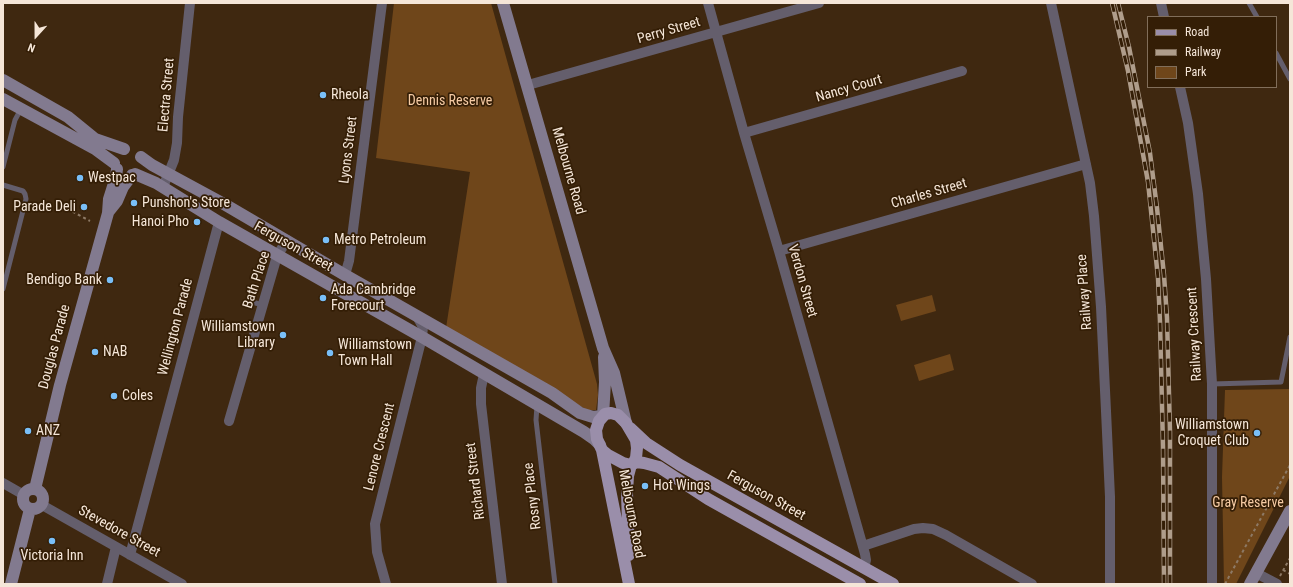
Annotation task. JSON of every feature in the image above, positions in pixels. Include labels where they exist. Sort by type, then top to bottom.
[{"type":"main road","points":[[632,464],[636,458],[636,444],[628,425],[621,417],[614,413],[608,413],[603,416],[597,424],[596,432],[601,447],[615,459],[622,463],[632,464],[636,462],[644,462],[659,467],[708,499],[858,583],[864,568]]},
{"type":"main road","name":"Ferguson Street","points":[[628,425],[646,443],[680,465],[893,584]]},
{"type":"main road","name":"Melbourne Road","points":[[601,447],[630,584]]},
{"type":"main road","name":"Melbourne Road","points":[[630,584],[627,493],[628,476],[632,464]]},
{"type":"street","name":"Electra Street","points":[[163,187],[174,160],[177,143],[178,116],[190,3]]},
{"type":"street","name":"Lyons Street","points":[[345,275],[349,261],[382,3]]},
{"type":"street","name":"Melbourne Road","points":[[503,3],[603,348],[614,373],[628,425]]},
{"type":"street","name":"Verdon Street","points":[[708,3],[863,546],[866,560],[864,568]]},
{"type":"street","name":"Perry Street","points":[[528,85],[818,3]]},
{"type":"street","name":"Railway Place","points":[[1051,3],[1090,183],[1094,216],[1101,307],[1110,496],[1110,584]]},
{"type":"street","points":[[1161,3],[1164,16]]},
{"type":"street","name":"Nancy Court","points":[[744,133],[962,71]]},
{"type":"street","points":[[3,80],[68,117],[95,138],[124,149],[134,149],[141,157],[141,167],[133,175],[123,175],[116,166],[95,149],[3,99]]},
{"type":"street","name":"Railway Crescent","points":[[1180,88],[1188,123],[1198,194],[1206,279],[1212,384],[1213,583]]},
{"type":"street","points":[[116,166],[118,153],[124,149]]},
{"type":"street","name":"Ferguson Street","points":[[141,157],[168,174],[287,240],[418,318],[552,393],[580,414],[593,417],[603,416]]},
{"type":"street","name":"Charles Street","points":[[779,251],[1086,164]]},
{"type":"street","name":"Douglas Parade","points":[[36,489],[60,385],[108,214],[109,199],[116,177],[116,166]]},
{"type":"street","name":"Ferguson Street","points":[[133,175],[156,182],[219,222],[277,256],[422,337],[584,432],[594,439],[601,447]]},
{"type":"street","name":"Douglas Parade","points":[[108,214],[117,201],[123,187],[133,175]]},
{"type":"street","name":"Wellington Parade","points":[[130,555],[219,222]]},
{"type":"street","name":"Bath Place","points":[[229,421],[277,256],[287,240]]},
{"type":"street","name":"Lenore Crescent","points":[[386,584],[377,552],[375,533],[376,519],[422,337],[423,327],[418,318]]},
{"type":"street","name":"Melbourne Road","points":[[603,348],[605,375],[603,416]]},
{"type":"street","name":"Richard Street","points":[[484,374],[481,388],[481,404],[502,584]]},
{"type":"street","points":[[3,484],[24,495]]},
{"type":"street","points":[[36,489],[43,497],[42,505],[36,509],[30,509],[23,503],[24,495],[29,490],[36,489]]},
{"type":"street","name":"Stevedore Street","points":[[42,505],[182,584]]},
{"type":"street","points":[[11,584],[30,509]]},
{"type":"street","points":[[1250,584],[1290,511]]},
{"type":"street","points":[[863,546],[914,529],[933,529],[1032,584]]},
{"type":"street","points":[[107,584],[116,547]]},
{"type":"street","points":[[1256,573],[1276,584]]},
{"type":"lane","points":[[1249,3],[1256,16]]},
{"type":"lane","points":[[1277,55],[1290,79]]},
{"type":"lane","points":[[3,167],[15,120],[21,109]]},
{"type":"lane","points":[[3,185],[23,191],[26,196],[3,289]]},
{"type":"lane","points":[[252,302],[263,305]]},
{"type":"lane","points":[[1212,384],[1281,382],[1290,337]]},
{"type":"lane","name":"Rosny Place","points":[[538,405],[536,420],[555,584]]},
{"type":"path","points":[[62,206],[90,221]]},
{"type":"path","points":[[1224,584],[1290,466]]},
{"type":"path","points":[[1276,584],[1290,558]]},
{"type":"path","points":[[1283,570],[1290,574]]},
{"type":"green space","name":"Dennis Reserve","points":[[394,3],[491,3],[597,384],[598,395],[596,410],[587,410],[446,328],[470,172],[376,158]]},
{"type":"green space","points":[[932,295],[936,311],[901,321],[896,305]]},
{"type":"green space","points":[[950,354],[954,370],[919,381],[914,365]]},
{"type":"green space","name":"Gray Reserve","points":[[1290,389],[1290,476],[1236,584],[1224,584],[1222,477],[1225,390]]},
{"type":"railway","points":[[1112,3],[1128,71],[1148,182],[1158,278],[1163,447],[1164,584]]},
{"type":"railway","points":[[1118,3],[1129,47],[1150,153],[1164,275],[1167,318],[1170,432],[1170,584]]},
{"type":"place","name":"Rheola","points":[[323,95]]},
{"type":"place","name":"Westpac","points":[[80,178]]},
{"type":"place","name":"Punshon's Store","points":[[134,203]]},
{"type":"place","name":"Parade Deli","points":[[84,207]]},
{"type":"place","name":"Hanoi Pho","points":[[197,222]]},
{"type":"place","name":"Metro Petroleum","points":[[326,240]]},
{"type":"place","name":"Bendigo Bank","points":[[110,280]]},
{"type":"place","name":"Ada Cambridge Forecourt","points":[[323,298]]},
{"type":"place","name":"Williamstown Library","points":[[283,335]]},
{"type":"place","name":"NAB","points":[[95,352]]},
{"type":"place","name":"Williamstown Town Hall","points":[[330,353]]},
{"type":"place","name":"Coles","points":[[114,396]]},
{"type":"place","name":"ANZ","points":[[28,431]]},
{"type":"place","name":"Williamstown Croquet Club","points":[[1257,433]]},
{"type":"place","name":"Hot Wings","points":[[645,486]]},
{"type":"place","name":"Victoria Inn","points":[[52,541]]}]
